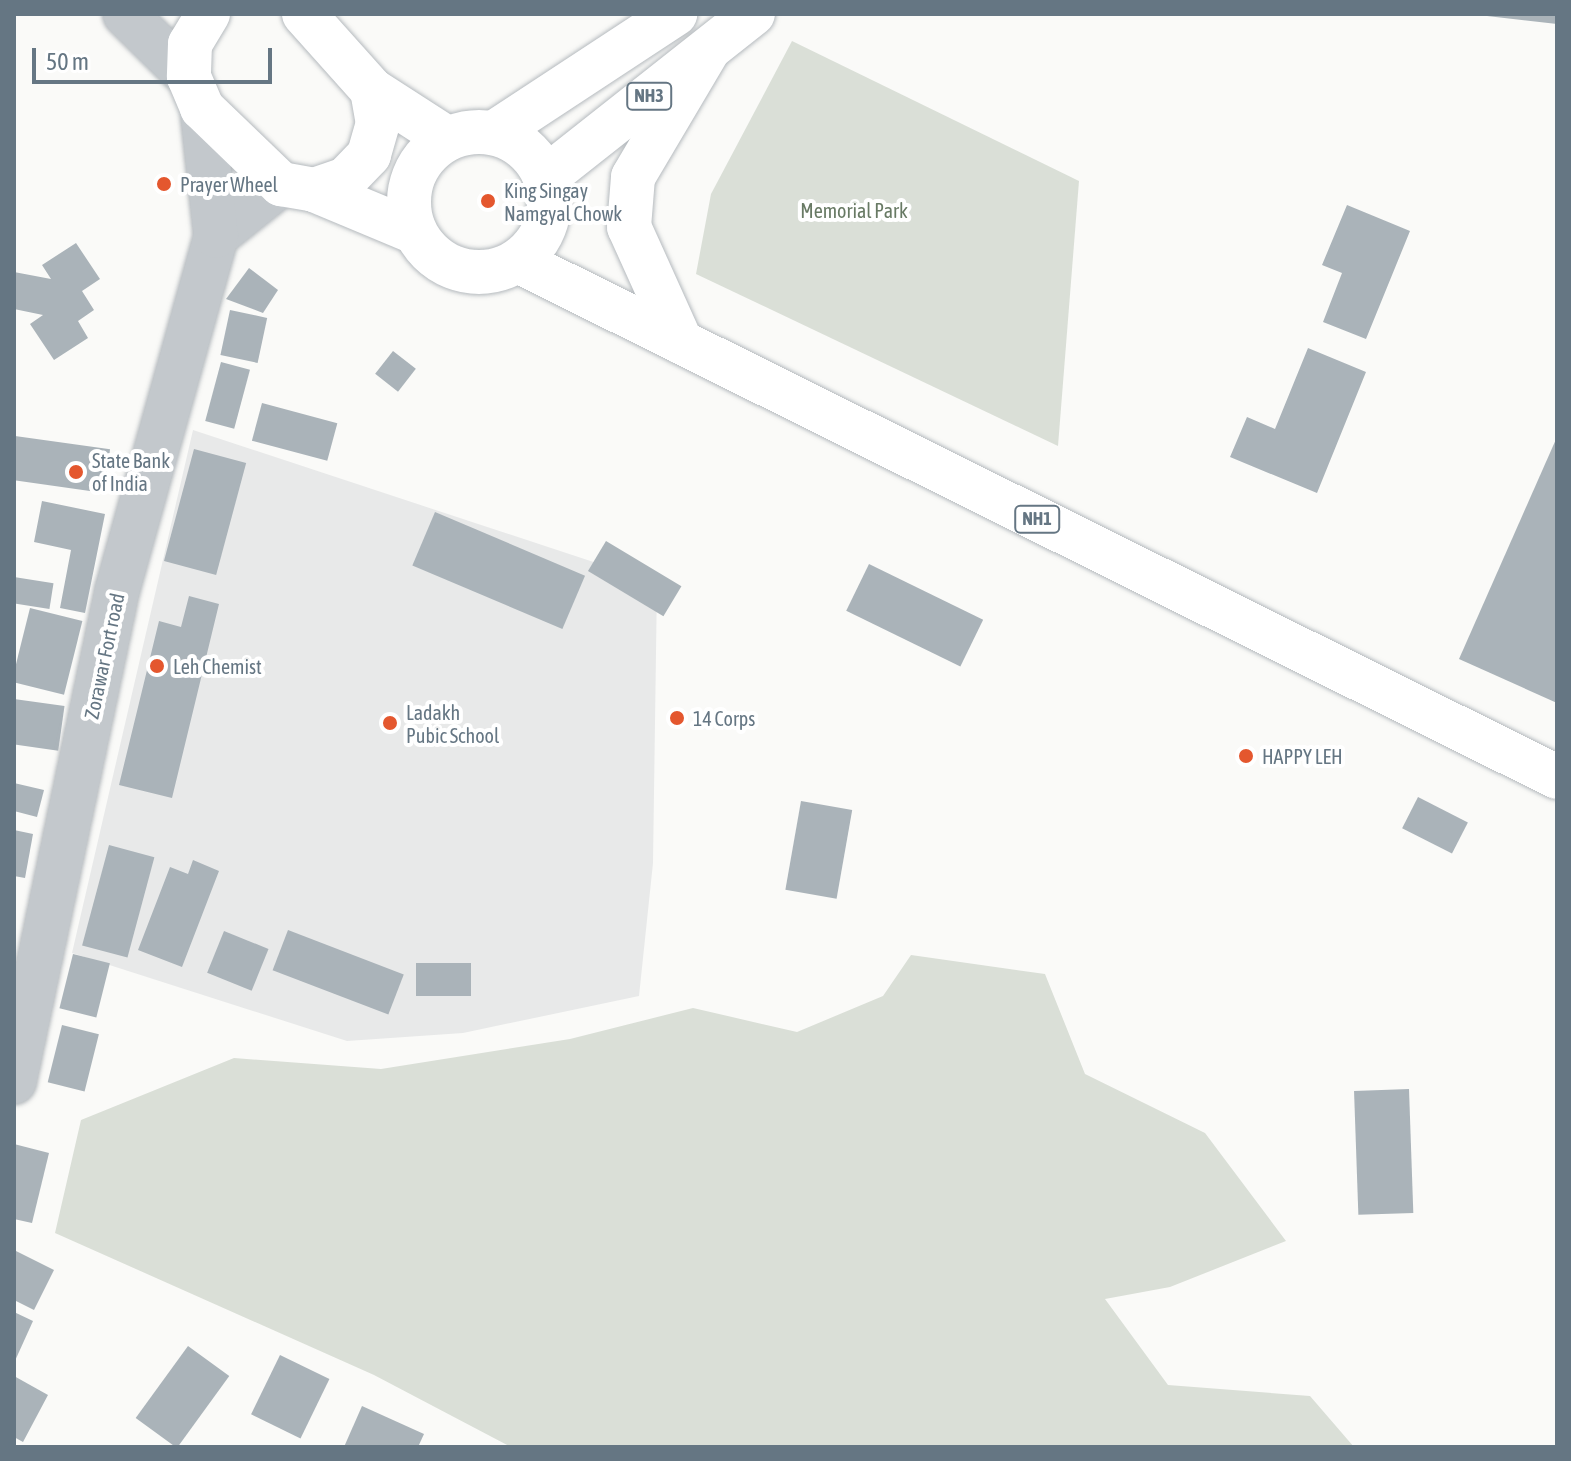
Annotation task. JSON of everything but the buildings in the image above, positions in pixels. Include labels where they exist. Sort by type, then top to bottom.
[{"type":"main road","points":[[304,14],[372,90],[448,139]]},
{"type":"main road","name":"NH3","points":[[494,133],[675,14]]},
{"type":"main road","name":"NH3","points":[[545,178],[753,14]]},
{"type":"main road","points":[[205,16],[190,44],[196,93],[297,187],[415,232],[439,259],[472,273],[518,261],[546,225],[545,178],[525,150],[494,133],[448,139],[424,160],[410,189],[415,232]]},
{"type":"main road","points":[[681,342],[629,227],[633,177],[708,50]]},
{"type":"main road","points":[[297,187],[346,179],[369,155],[378,123],[372,90]]},
{"type":"main road","name":"NH1","points":[[518,261],[1557,777]]},
{"type":"street","points":[[125,14],[196,93],[216,236],[297,187]]},
{"type":"street","points":[[149,14],[205,16]]},
{"type":"street","name":"Zorawar Fort road","points":[[14,1082],[117,591],[216,236]]},
{"type":"shaded area","name":"Ladakh Pubic School","points":[[193,430],[657,583],[653,863],[639,996],[463,1033],[347,1041],[72,953]]},
{"type":"green space","name":"Memorial Park","points":[[792,41],[1079,181],[1058,446],[696,274],[711,194]]},
{"type":"green space","points":[[911,955],[1045,974],[1085,1074],[1205,1133],[1286,1241],[1170,1287],[1105,1299],[1168,1385],[1310,1396],[1354,1447],[511,1447],[374,1375],[55,1233],[81,1120],[234,1058],[381,1069],[570,1039],[693,1008],[797,1032],[883,996]]},
{"type":"place","name":"Prayer Wheel","points":[[164,184]]},
{"type":"place","name":"King Singay Namgyal Chowk","points":[[488,201]]},
{"type":"place","name":"State Bank of India","points":[[76,472]]},
{"type":"place","name":"Leh Chemist","points":[[157,666]]},
{"type":"place","name":"14 Corps","points":[[677,718]]},
{"type":"place","name":"Ladakh Pubic School","points":[[390,723]]},
{"type":"place","name":"HAPPY LEH","points":[[1246,756]]}]
